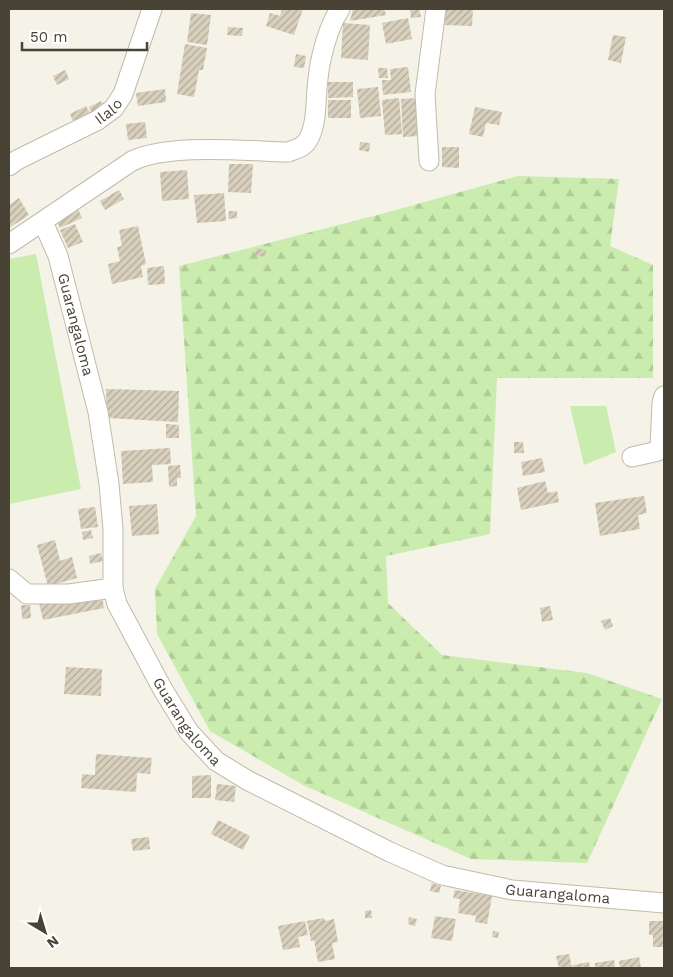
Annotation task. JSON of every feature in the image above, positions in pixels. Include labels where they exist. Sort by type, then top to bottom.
[{"type":"street","name":"Ilalo","points":[[9,166],[17,160],[98,120],[114,108],[123,94],[152,9]]},
{"type":"street","points":[[9,244],[143,155],[192,150],[288,152],[301,148],[308,140],[315,121],[318,77],[330,26],[340,9]]},
{"type":"street","points":[[429,161],[425,94],[436,9]]},
{"type":"street","name":"Guarangaloma","points":[[43,222],[58,256],[98,412],[109,484],[112,520],[113,588],[117,604],[162,688],[189,732],[216,761],[247,780],[390,852],[442,874],[512,890],[664,903]]},
{"type":"street","points":[[632,456],[660,449],[664,396]]},
{"type":"street","points":[[9,579],[27,594],[69,594],[113,588]]},
{"type":"green space","points":[[518,176],[619,179],[610,246],[653,265],[653,378],[497,378],[490,534],[386,556],[388,603],[442,655],[587,673],[662,699],[587,863],[471,859],[303,785],[210,731],[157,634],[155,589],[196,516],[179,266],[385,213]]},
{"type":"green space","points":[[36,254],[81,489],[9,504],[9,259]]},
{"type":"green space","points":[[570,406],[606,406],[616,452],[584,465]]},
{"type":"building","points":[[282,9],[303,9],[294,35],[266,26],[270,13],[280,16]]},
{"type":"building","points":[[353,9],[384,9],[386,15],[350,21]]},
{"type":"building","points":[[410,9],[419,9],[421,17],[411,18]]},
{"type":"building","points":[[445,9],[473,9],[472,26],[444,25]]},
{"type":"building","points":[[191,13],[211,15],[207,45],[187,42]]},
{"type":"building","points":[[408,18],[412,39],[386,44],[382,23]]},
{"type":"building","points":[[343,23],[370,25],[368,60],[341,58]]},
{"type":"building","points":[[228,27],[243,28],[242,36],[227,35]]},
{"type":"building","points":[[613,35],[626,37],[621,63],[608,60]]},
{"type":"building","points":[[185,44],[207,48],[203,70],[199,70],[194,97],[177,94]]},
{"type":"building","points":[[296,54],[306,56],[304,68],[294,67]]},
{"type":"building","points":[[408,67],[411,92],[383,95],[382,80],[391,80],[390,69]]},
{"type":"building","points":[[378,68],[387,68],[388,78],[379,78]]},
{"type":"building","points":[[65,70],[69,79],[57,85],[53,76]]},
{"type":"building","points":[[328,82],[353,82],[353,97],[328,98]]},
{"type":"building","points":[[378,87],[381,116],[360,118],[357,89]]},
{"type":"building","points":[[165,89],[166,102],[138,106],[136,93]]},
{"type":"building","points":[[399,98],[402,134],[385,135],[382,100]]},
{"type":"building","points":[[417,98],[419,136],[403,137],[401,99]]},
{"type":"building","points":[[328,100],[351,100],[351,118],[328,118]]},
{"type":"building","points":[[101,101],[105,108],[92,114],[89,107]]},
{"type":"building","points":[[86,106],[90,113],[73,121],[70,114]]},
{"type":"building","points":[[475,107],[502,112],[499,125],[486,123],[483,137],[469,134]]},
{"type":"building","points":[[145,122],[147,138],[128,140],[126,124]]},
{"type":"building","points":[[360,142],[370,143],[369,152],[359,150]]},
{"type":"building","points":[[442,147],[459,147],[459,168],[442,167]]},
{"type":"building","points":[[229,164],[253,164],[251,193],[228,192]]},
{"type":"building","points":[[187,170],[189,199],[162,201],[160,172]]},
{"type":"building","points":[[119,190],[124,199],[105,210],[100,201]]},
{"type":"building","points":[[224,193],[226,221],[197,223],[194,195]]},
{"type":"building","points":[[19,198],[29,215],[9,228],[9,205]]},
{"type":"building","points":[[78,209],[82,218],[60,228],[56,219]]},
{"type":"building","points":[[229,211],[237,211],[237,218],[228,219]]},
{"type":"building","points":[[75,224],[83,242],[68,248],[60,230]]},
{"type":"building","points":[[138,226],[146,264],[141,266],[143,277],[112,284],[108,264],[120,261],[117,247],[122,246],[119,230]]},
{"type":"building","points":[[256,248],[266,250],[265,257],[255,255]]},
{"type":"building","points":[[164,266],[165,284],[148,285],[147,268]]},
{"type":"building","points":[[106,389],[179,391],[178,422],[107,418]]},
{"type":"building","points":[[166,424],[179,425],[179,438],[166,438]]},
{"type":"building","points":[[514,442],[523,442],[524,453],[514,453]]},
{"type":"building","points":[[170,448],[171,464],[152,465],[153,482],[123,484],[121,451]]},
{"type":"building","points":[[542,458],[545,472],[523,476],[521,462]]},
{"type":"building","points":[[180,465],[181,478],[177,478],[177,486],[169,487],[168,466]]},
{"type":"building","points":[[545,481],[548,493],[557,491],[559,502],[521,510],[517,488]]},
{"type":"building","points":[[644,496],[647,513],[638,515],[640,529],[600,536],[595,503]]},
{"type":"building","points":[[157,504],[159,534],[132,536],[129,506]]},
{"type":"building","points":[[95,507],[98,527],[81,529],[78,509]]},
{"type":"building","points":[[91,530],[93,538],[83,540],[82,532]]},
{"type":"building","points":[[55,540],[60,561],[72,557],[77,578],[48,586],[37,545]]},
{"type":"building","points":[[101,553],[103,561],[90,564],[89,556]]},
{"type":"building","points":[[101,591],[104,608],[43,620],[39,603]]},
{"type":"building","points":[[21,605],[30,605],[31,618],[22,619]]},
{"type":"building","points":[[550,606],[553,620],[542,622],[540,608]]},
{"type":"building","points":[[610,618],[613,626],[605,630],[601,621]]},
{"type":"building","points":[[66,667],[102,669],[101,696],[64,694]]},
{"type":"building","points":[[96,754],[152,758],[150,774],[137,773],[136,792],[81,788],[82,774],[95,775]]},
{"type":"building","points":[[211,775],[211,798],[192,798],[192,776]]},
{"type":"building","points":[[217,784],[236,786],[234,802],[215,800]]},
{"type":"building","points":[[218,820],[250,836],[243,850],[211,834]]},
{"type":"building","points":[[149,837],[150,849],[133,851],[131,839]]},
{"type":"building","points":[[432,883],[441,886],[439,893],[430,891]]},
{"type":"building","points":[[455,890],[492,896],[487,924],[475,922],[476,916],[458,913],[460,899],[453,898]]},
{"type":"building","points":[[371,910],[372,918],[365,918],[365,911]]},
{"type":"building","points":[[435,916],[456,919],[452,941],[431,938]]},
{"type":"building","points":[[409,917],[417,919],[415,926],[408,924]]},
{"type":"building","points":[[324,918],[325,921],[334,919],[338,942],[332,943],[335,959],[318,962],[314,940],[311,941],[307,921]]},
{"type":"building","points":[[305,921],[308,935],[298,937],[300,947],[283,950],[278,926]]},
{"type":"building","points":[[649,921],[664,921],[664,947],[653,947],[653,935],[649,935]]},
{"type":"building","points":[[493,931],[499,932],[498,938],[492,937]]},
{"type":"building","points":[[569,954],[572,968],[559,968],[556,956]]},
{"type":"building","points":[[639,957],[641,968],[620,968],[619,961]]},
{"type":"building","points":[[614,960],[615,968],[595,968],[595,963]]},
{"type":"building","points":[[589,962],[590,968],[573,968],[573,965]]}]
